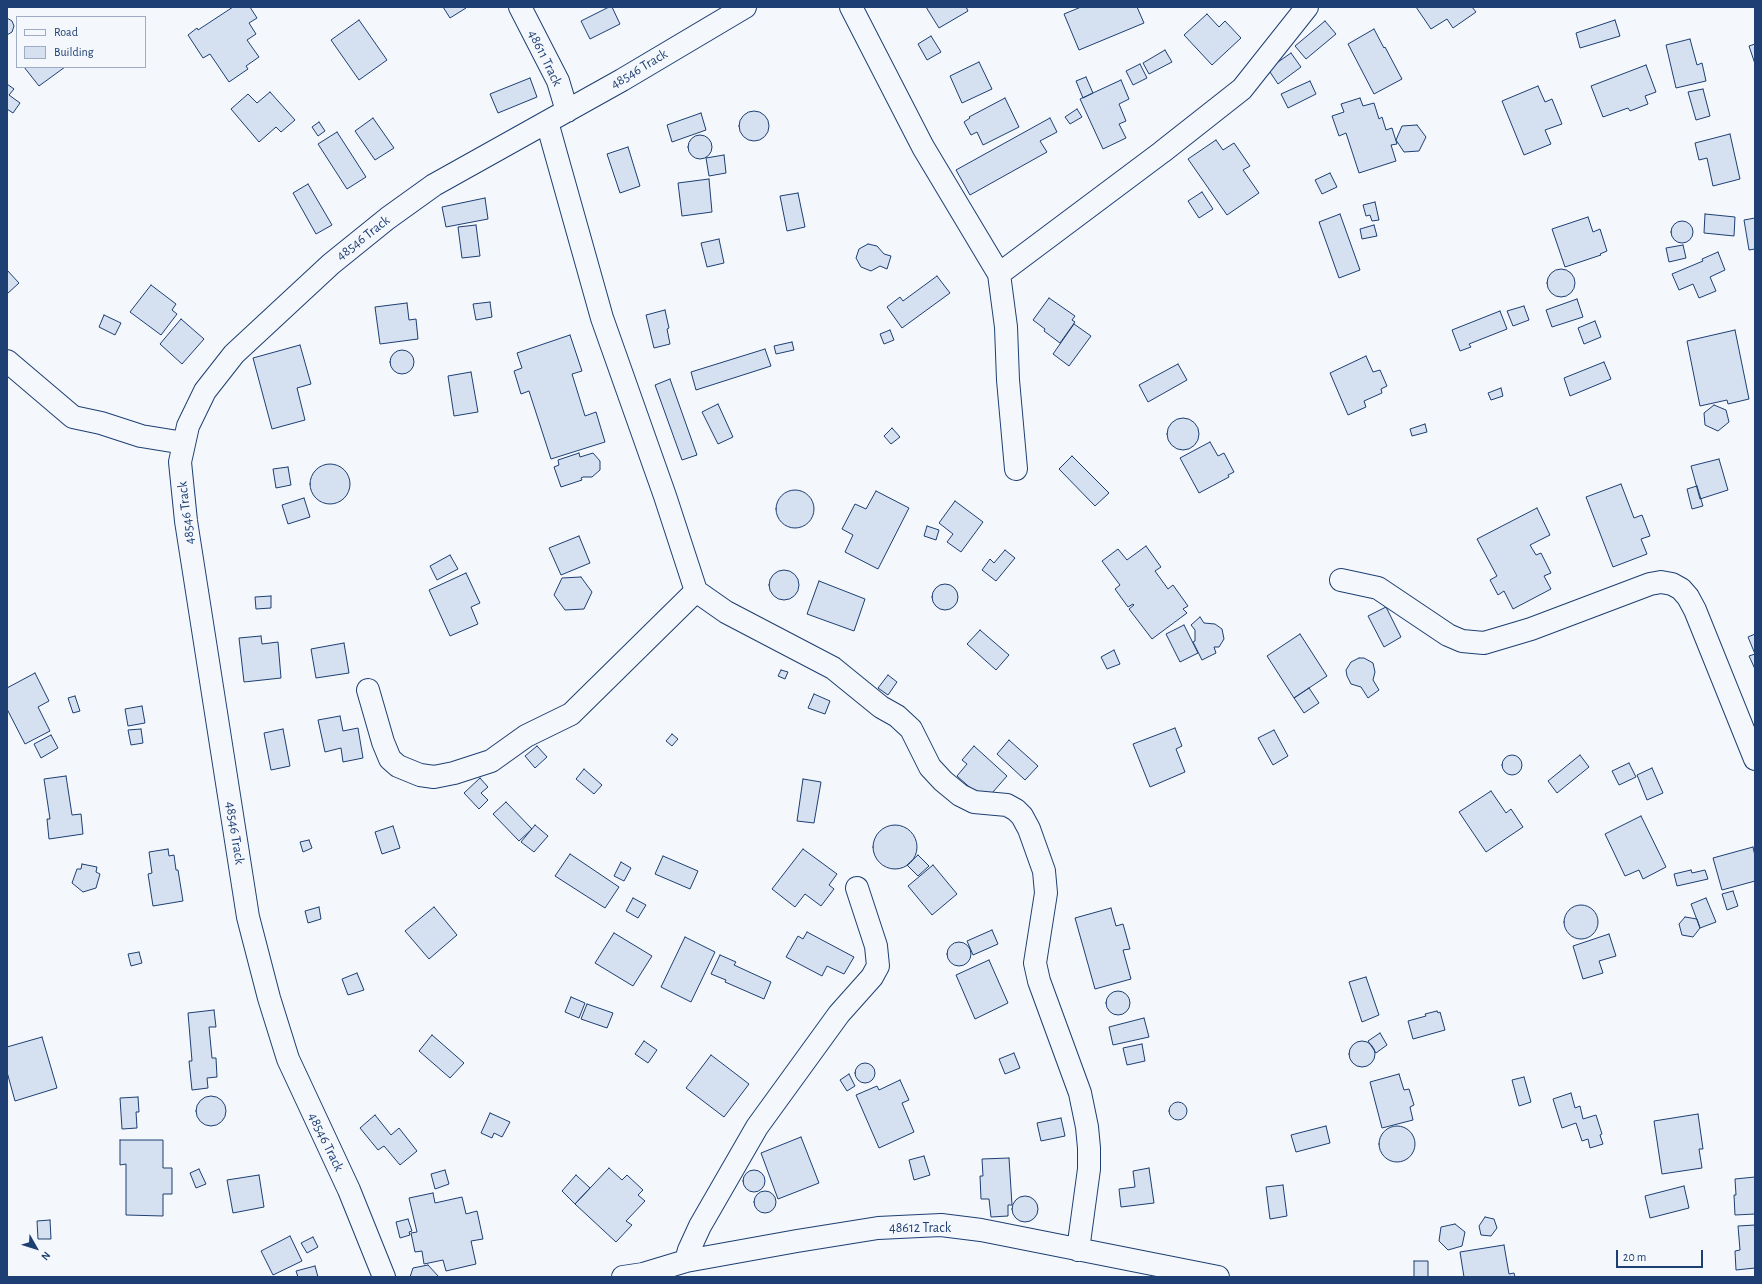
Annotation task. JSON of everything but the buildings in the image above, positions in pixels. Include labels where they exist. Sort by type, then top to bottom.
[{"type":"street","name":"48611 Track","points":[[520,7],[558,81],[567,111]]},
{"type":"street","name":"48546 Track","points":[[384,1277],[349,1190],[288,1059],[269,998],[248,917],[186,521],[180,462],[188,426],[205,391],[234,354],[331,264],[388,218],[434,185],[567,111],[745,7]]},
{"type":"street","points":[[851,7],[923,147],[999,274],[1006,327],[1008,380],[1016,468]]},
{"type":"street","points":[[999,274],[1162,152],[1242,89],[1307,7]]},
{"type":"street","points":[[547,122],[602,318],[665,496],[696,591],[709,602],[726,612],[833,668],[881,707],[897,716],[911,729],[930,767],[943,781],[960,795],[974,802],[1007,805],[1016,810],[1022,816],[1029,829],[1044,871],[1046,893],[1035,963],[1039,981],[1080,1092],[1088,1141],[1089,1169],[1078,1250]]},
{"type":"street","points":[[7,361],[73,417],[101,423],[141,436],[184,443]]},
{"type":"street","points":[[1341,580],[1378,588],[1448,635],[1462,641],[1484,643],[1531,629],[1650,584],[1661,582],[1672,584],[1681,589],[1688,597],[1695,610],[1755,759]]},
{"type":"street","points":[[368,690],[383,742],[390,759],[398,766],[420,775],[434,777],[454,773],[491,761],[526,736],[571,714],[696,591]]},
{"type":"street","points":[[686,1261],[689,1250],[700,1226],[757,1127],[839,1014],[872,977],[878,966],[876,946],[857,888]]},
{"type":"street","name":"48612 Track","points":[[623,1277],[643,1274],[686,1261],[797,1241],[878,1228],[942,1225],[981,1230],[1218,1277]]}]
